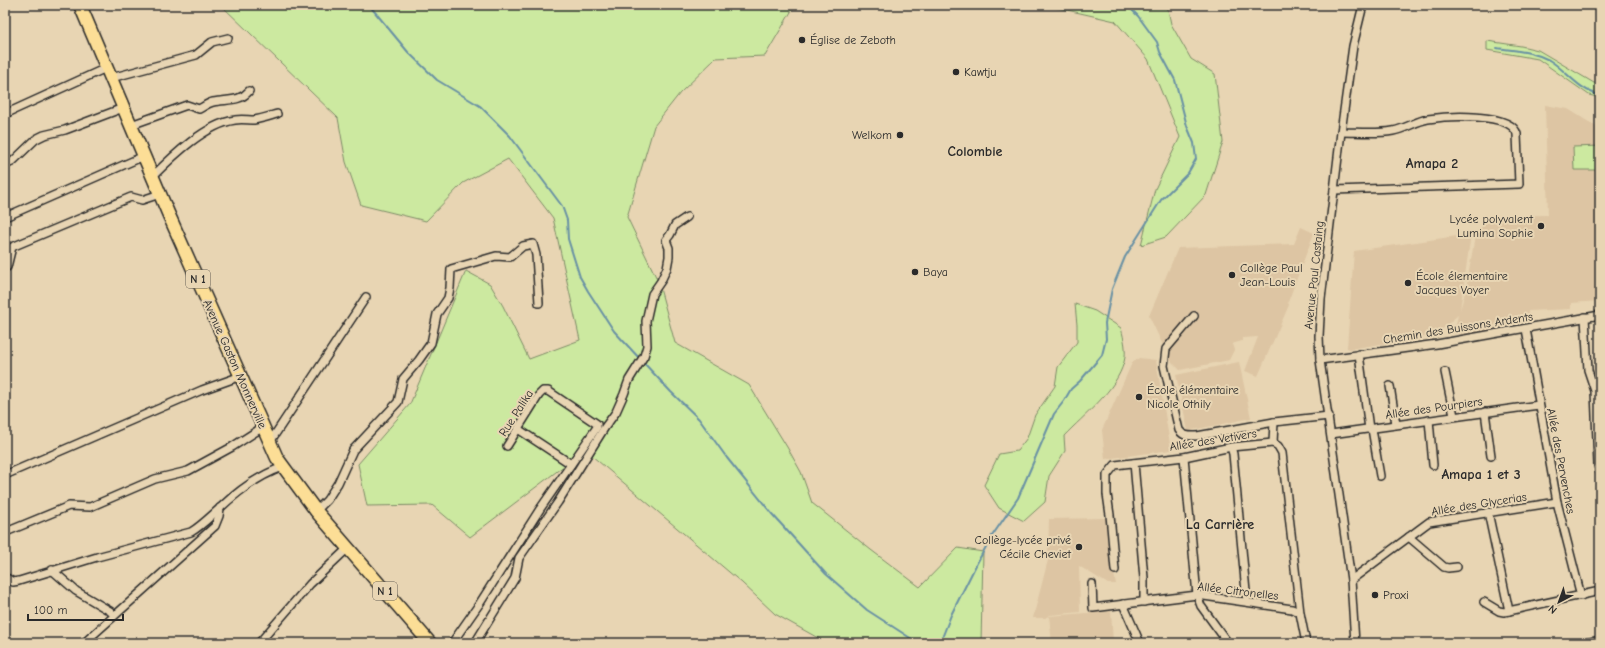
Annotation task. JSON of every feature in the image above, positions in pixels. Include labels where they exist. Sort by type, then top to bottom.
[{"type":"main road","name":"Avenue Gaston Monnerville","points":[[80,5],[160,194],[263,427],[283,467],[316,511],[430,643]]},
{"type":"street","name":"Avenue Paul Castaing","points":[[1355,643],[1351,580],[1320,360],[1319,336],[1321,299],[1341,132],[1353,46],[1363,5]]},
{"type":"street","points":[[5,114],[108,73],[196,55],[212,42],[228,38]]},
{"type":"street","points":[[131,125],[188,105],[199,109],[213,102],[238,99],[249,91]]},
{"type":"street","points":[[5,165],[12,162],[36,139],[44,135],[65,130],[124,108]]},
{"type":"street","points":[[153,176],[191,141],[216,126],[235,120],[255,120],[278,114]]},
{"type":"street","points":[[1334,190],[1519,184],[1517,134],[1515,128],[1487,118],[1470,117],[1427,119],[1393,131],[1341,132]]},
{"type":"street","points":[[5,218],[144,156]]},
{"type":"street","points":[[5,268],[7,267],[12,247],[131,197],[142,200],[160,194]]},
{"type":"street","points":[[475,643],[515,578],[518,558],[558,502],[616,412],[629,380],[644,356],[647,346],[646,320],[652,294],[661,281],[670,257],[666,240],[675,225],[687,217]]},
{"type":"street","points":[[316,511],[327,500],[338,483],[353,450],[398,402],[403,379],[431,343],[437,314],[448,298],[451,269],[496,256],[510,257],[523,246],[533,244],[536,255],[539,303]]},
{"type":"street","points":[[270,442],[366,297]]},
{"type":"street","name":"Chemin des Buissons Ardents","points":[[1320,360],[1437,344],[1600,315]]},
{"type":"street","points":[[1194,316],[1166,349],[1164,366],[1179,430],[1184,435],[1188,436],[1274,422],[1329,416]]},
{"type":"street","points":[[1585,317],[1588,370],[1595,391],[1598,466],[1600,472]]},
{"type":"street","name":"Allée des Pervenches","points":[[1526,329],[1557,502],[1581,596]]},
{"type":"street","points":[[1359,354],[1370,429],[1380,476]]},
{"type":"street","points":[[1446,372],[1454,416]]},
{"type":"street","points":[[5,475],[202,390],[241,376]]},
{"type":"street","points":[[1390,386],[1396,424]]},
{"type":"street","name":"Rue Palika","points":[[507,446],[539,395],[543,391],[548,391],[597,424],[571,464]]},
{"type":"street","name":"Allée des Pourpiers","points":[[1331,434],[1539,405]]},
{"type":"street","points":[[1485,412],[1491,456]]},
{"type":"street","points":[[1429,420],[1433,464]]},
{"type":"street","points":[[1273,442],[1274,422]]},
{"type":"street","points":[[6,532],[69,506],[90,507],[155,479],[188,470],[232,447],[263,427]]},
{"type":"street","points":[[452,643],[571,464],[518,429]]},
{"type":"street","name":"Allée des Vetivers","points":[[1115,570],[1107,494],[1107,475],[1115,465],[1184,457],[1231,447],[1273,442],[1278,446],[1282,453],[1300,613]]},
{"type":"street","points":[[1231,447],[1234,462],[1247,602]]},
{"type":"street","points":[[1184,457],[1197,595],[1200,606],[1228,643]]},
{"type":"street","points":[[1134,463],[1144,578],[1144,602]]},
{"type":"street","points":[[5,577],[13,582],[19,581],[102,555],[184,535],[199,527],[220,508],[261,476],[283,467]]},
{"type":"street","name":"Allée des Glycerias","points":[[1351,580],[1429,522],[1557,502]]},
{"type":"street","points":[[84,643],[97,633],[114,615],[215,526],[220,508]]},
{"type":"street","points":[[1488,512],[1508,611]]},
{"type":"street","points":[[1409,537],[1444,567],[1457,567]]},
{"type":"street","points":[[259,643],[310,584],[348,548]]},
{"type":"street","points":[[52,570],[68,585],[114,615]]},
{"type":"street","name":"Allée Citronelles","points":[[1092,584],[1093,608],[1197,595],[1288,608],[1300,613]]},
{"type":"street","points":[[1484,602],[1499,611],[1504,612],[1600,591]]},
{"type":"street","points":[[1123,604],[1140,643]]},
{"type":"street","points":[[1300,613],[1306,643]]},
{"type":"street","points":[[1586,643],[1600,640]]},
{"type":"shaded area","name":"Lycée polyvalent Lumina Sophie","points":[[1545,105],[1568,109],[1600,129],[1600,301],[1571,303],[1571,309],[1528,311],[1528,318],[1495,325],[1489,330],[1459,336],[1460,333],[1454,333],[1458,315],[1436,335],[1350,349],[1347,348],[1354,251],[1471,234],[1460,310],[1466,289],[1475,236],[1490,216],[1548,215]]},
{"type":"shaded area","name":"Collège Paul Jean-Louis","points":[[1301,227],[1314,233],[1288,302],[1289,305],[1258,376],[1245,371],[1258,337],[1242,338],[1242,341],[1232,344],[1234,350],[1229,360],[1180,370],[1170,360],[1149,316],[1178,248],[1294,244]]},
{"type":"shaded area","name":"École élémentaire Nicole Othily","points":[[1139,358],[1156,360],[1171,450],[1105,459],[1102,430],[1132,363]]},
{"type":"shaded area","points":[[1239,362],[1251,418],[1188,431],[1176,375]]},
{"type":"shaded area","points":[[1106,518],[1107,538],[1116,584],[1108,584],[1079,566],[1080,612],[1050,615],[1045,618],[1033,618],[1048,560],[1049,519]]},
{"type":"shaded area","points":[[1111,611],[1113,643],[1052,643],[1049,616]]},
{"type":"green space","points":[[221,5],[795,5],[765,56],[716,58],[680,93],[654,126],[627,217],[658,281],[675,343],[749,385],[801,472],[812,503],[920,587],[958,548],[983,552],[981,643],[827,643],[775,614],[742,583],[585,450],[470,537],[432,505],[367,506],[358,464],[410,404],[466,271],[490,284],[503,306],[529,359],[580,340],[553,218],[508,159],[463,183],[426,221],[361,205],[346,162],[338,118]]},
{"type":"green space","points":[[1045,5],[1167,5],[1171,24],[1191,59],[1215,74],[1223,142],[1206,195],[1166,237],[1141,245],[1155,189],[1180,137],[1148,59],[1115,21]]},
{"type":"green space","points":[[1487,41],[1538,50],[1594,83],[1600,83],[1600,98],[1589,95],[1538,59],[1487,50]]},
{"type":"green space","points":[[1600,146],[1600,170],[1574,170],[1573,147]]},
{"type":"green space","points":[[1075,304],[1095,311],[1121,328],[1124,341],[1125,358],[1120,373],[1107,393],[1064,436],[1065,451],[1049,476],[1045,502],[1024,521],[999,508],[984,485],[999,454],[1017,451],[1027,438],[1035,415],[1055,386],[1058,367],[1077,342]]},
{"type":"waterway","points":[[369,5],[408,52],[437,80],[480,106],[510,136],[562,206],[567,220],[568,239],[580,277],[588,291],[614,331],[640,359]]},
{"type":"waterway","points":[[940,643],[951,615],[977,563],[992,536],[1018,498],[1054,414],[1071,389],[1080,381],[1102,355],[1106,339],[1105,323],[1112,289],[1125,257],[1161,200],[1188,173],[1196,159],[1194,143],[1187,126],[1175,80],[1160,52],[1157,42],[1138,16],[1127,5]]},
{"type":"waterway","points":[[1497,48],[1543,57],[1555,64],[1579,85],[1592,93],[1600,95]]},
{"type":"waterway","points":[[643,362],[699,419],[727,458],[772,514],[826,574],[867,610],[918,643]]},
{"type":"place","name":"Église de Zeboth","points":[[802,40]]},
{"type":"place","name":"Kawtju","points":[[956,72]]},
{"type":"place","name":"Welkom","points":[[900,135]]},
{"type":"place","name":"Lycée polyvalent Lumina Sophie","points":[[1541,226]]},
{"type":"place","name":"Baya","points":[[915,272]]},
{"type":"place","name":"Collège Paul Jean-Louis","points":[[1232,275]]},
{"type":"place","name":"École élementaire Jacques Voyer","points":[[1408,283]]},
{"type":"place","name":"École élémentaire Nicole Othily","points":[[1139,397]]},
{"type":"place","name":"Collège-lycée privé Cécile Cheviet","points":[[1079,547]]},
{"type":"place","name":"Proxi","points":[[1375,595]]},
{"type":"district","name":"Colombie","points":[[975,151]]},
{"type":"district","name":"Amapa 2","points":[[1432,163]]},
{"type":"district","name":"Amapa 1 et 3","points":[[1481,474]]},
{"type":"district","name":"La Carrière","points":[[1220,524]]}]
